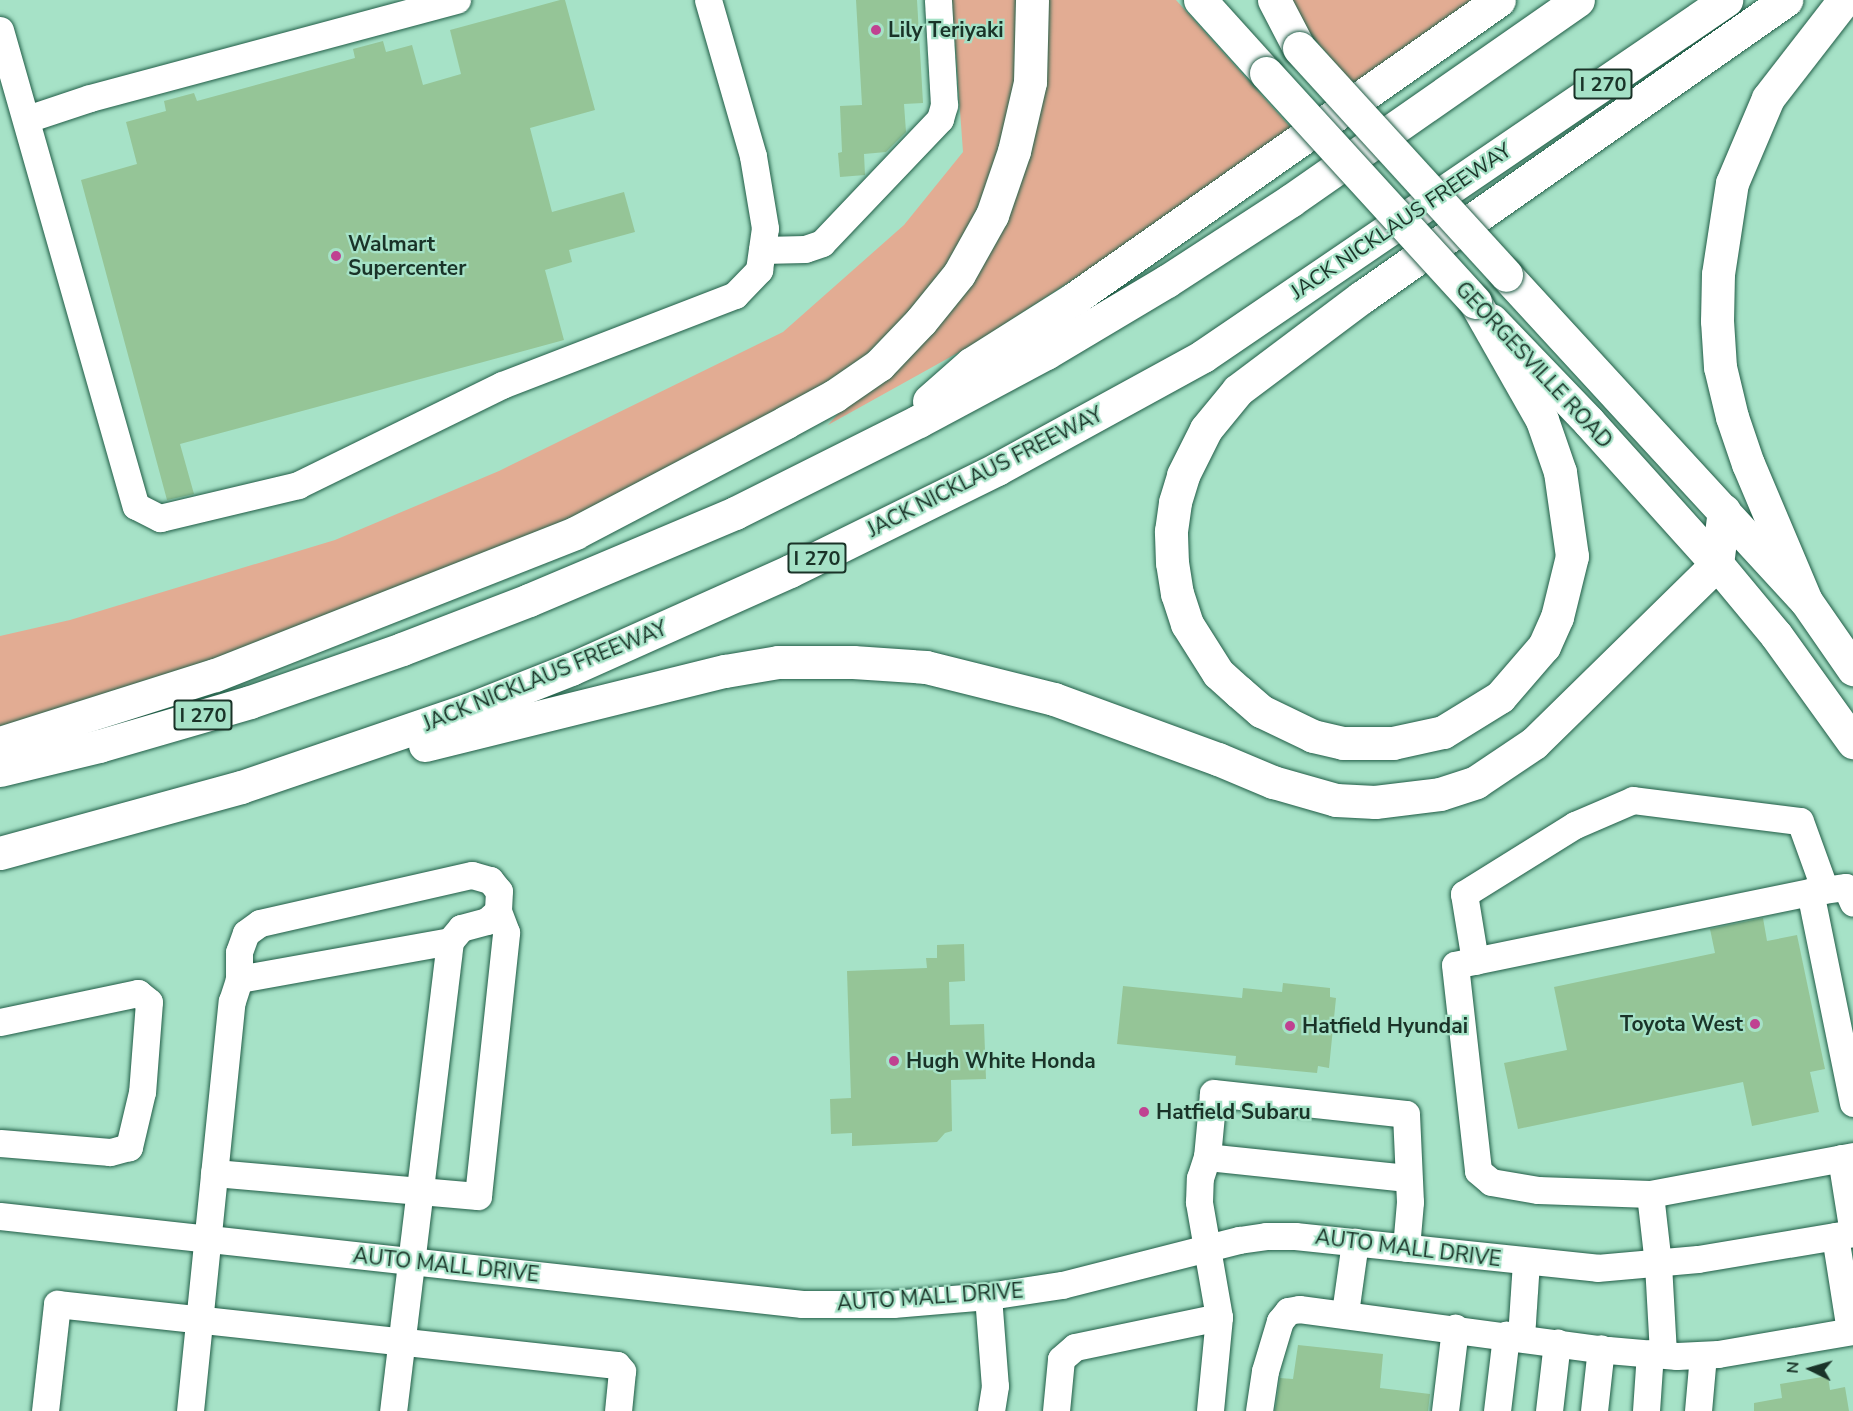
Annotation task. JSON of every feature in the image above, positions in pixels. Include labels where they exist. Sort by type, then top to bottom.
[{"type":"main road","points":[[0,743],[225,672],[575,533],[834,396],[879,365],[921,321],[959,274],[992,215],[1014,151],[1030,82],[1032,0]]},
{"type":"main road","name":"GEORGESVILLE ROAD","points":[[1200,0],[1475,303],[1589,422],[1717,564],[1776,635],[1853,742]]},
{"type":"main road","name":"GEORGESVILLE ROAD","points":[[1256,0],[1806,601],[1853,669]]},
{"type":"main road","points":[[1274,0],[1299,48]]},
{"type":"main road","points":[[888,438],[971,364],[1075,298],[1499,0]]},
{"type":"main road","name":"I 270","points":[[0,770],[99,746],[250,702],[402,649],[682,536],[888,438],[1046,353],[1167,281],[1290,201],[1578,0]]},
{"type":"main road","name":"JACK NICKLAUS FREEWAY","points":[[0,853],[251,784],[467,710],[571,669],[761,585],[997,469],[1203,356],[1726,0]]},
{"type":"main road","points":[[1475,303],[1542,420],[1560,472],[1572,556],[1567,585],[1557,617],[1544,646],[1500,697],[1443,732],[1393,743],[1343,743],[1313,736],[1261,711],[1239,692],[1218,673],[1187,624],[1175,584],[1171,531],[1175,502],[1183,475],[1206,429],[1238,390],[1362,297],[1786,0]]},
{"type":"main road","points":[[1806,601],[1732,417],[1720,367],[1717,321],[1718,274],[1732,183],[1768,98],[1844,0]]},
{"type":"main road","points":[[251,784],[323,769],[724,671],[778,663],[853,662],[926,667],[1054,699],[1273,782],[1336,800],[1375,802],[1440,794],[1476,782],[1534,742],[1717,564],[1724,510]]},
{"type":"street","points":[[27,119],[90,98],[457,0]]},
{"type":"street","points":[[0,30],[136,506],[160,518],[298,486],[502,385],[735,294],[759,270],[765,228],[753,156],[708,0]]},
{"type":"street","points":[[762,250],[805,249],[822,243],[940,119],[944,105],[938,0]]},
{"type":"street","points":[[1475,961],[1464,894],[1575,825],[1633,800],[1800,821],[1817,891],[1853,1103]]},
{"type":"street","points":[[190,1411],[206,1240],[232,1001],[239,979],[239,952],[246,933],[260,922],[472,875],[490,880],[499,891],[498,911],[506,932],[478,1196],[214,1173]]},
{"type":"street","points":[[1258,1411],[1265,1371],[1280,1321],[1288,1311],[1299,1309],[1657,1354],[1718,1354],[1851,1331],[1844,1234],[1847,1157],[1650,1194],[1538,1190],[1491,1182],[1478,1171],[1455,965],[1817,891],[1846,887],[1853,903]]},
{"type":"street","points":[[393,1411],[413,1261],[450,940],[461,928],[488,921],[498,911]]},
{"type":"street","points":[[239,979],[450,940]]},
{"type":"street","points":[[0,1022],[138,993],[149,1002],[142,1092],[129,1147],[110,1152],[0,1143]]},
{"type":"street","points":[[1210,1411],[1219,1317],[1199,1202],[1200,1178],[1207,1157],[1213,1093],[1406,1114],[1410,1202],[1406,1248]]},
{"type":"street","points":[[1207,1157],[1408,1178]]},
{"type":"street","points":[[1646,1411],[1657,1354],[1658,1264],[1650,1194]]},
{"type":"street","name":"AUTO MALL DRIVE","points":[[0,1216],[802,1304],[892,1304],[988,1296],[1062,1285],[1207,1248],[1266,1236],[1295,1236],[1597,1268],[1658,1264],[1844,1234]]},
{"type":"street","points":[[1345,1313],[1355,1242]]},
{"type":"street","points":[[1497,1411],[1526,1262]]},
{"type":"street","points":[[988,1296],[995,1386],[991,1411]]},
{"type":"street","points":[[45,1411],[57,1304],[617,1365],[622,1371],[618,1411]]},
{"type":"street","points":[[1056,1411],[1061,1359],[1075,1347],[1219,1317]]},
{"type":"street","points":[[1445,1411],[1455,1328]]},
{"type":"street","points":[[1549,1411],[1557,1342]]},
{"type":"street","points":[[1594,1411],[1601,1348]]},
{"type":"street","points":[[1698,1411],[1703,1355]]},
{"type":"shaded area","points":[[952,0],[1020,0],[1019,69],[980,219],[942,279],[841,380],[621,498],[133,693],[0,726],[0,636],[70,620],[335,540],[499,471],[783,332],[904,225],[963,152]]},
{"type":"shaded area","points":[[1041,0],[1176,0],[1293,130],[1139,237],[972,345],[828,425],[984,250]]},
{"type":"shaded area","points":[[1291,0],[1477,0],[1356,87],[1311,35]]},
{"type":"building","name":"Walmart Supercenter","points":[[565,0],[595,110],[530,128],[552,212],[624,192],[635,232],[569,250],[572,262],[545,270],[564,340],[180,444],[194,494],[167,500],[81,180],[137,164],[126,122],[166,111],[164,101],[194,93],[197,101],[355,58],[353,49],[383,41],[386,52],[412,45],[423,85],[461,74],[450,30]]},
{"type":"building","points":[[856,0],[917,0],[923,103],[904,104],[906,132],[886,152],[864,154],[865,175],[840,177],[838,153],[842,152],[840,106],[862,105]]},
{"type":"building","points":[[1763,918],[1767,941],[1797,935],[1825,1069],[1810,1072],[1819,1112],[1752,1126],[1743,1082],[1518,1129],[1504,1063],[1567,1050],[1554,987],[1715,953],[1710,929]]},
{"type":"building","points":[[964,944],[965,981],[949,982],[950,1025],[984,1024],[986,1079],[951,1080],[952,1131],[945,1133],[937,1142],[852,1146],[852,1133],[831,1134],[830,1099],[851,1098],[847,971],[927,968],[926,958],[937,958],[937,945]]},
{"type":"building","points":[[1283,983],[1330,988],[1330,997],[1336,998],[1329,1068],[1318,1066],[1317,1073],[1235,1065],[1236,1056],[1117,1044],[1123,986],[1242,998],[1243,988],[1282,992]]},
{"type":"building","points":[[1298,1345],[1383,1354],[1380,1388],[1430,1394],[1428,1411],[1275,1411],[1280,1378],[1293,1379]]},
{"type":"building","points":[[1828,1376],[1830,1390],[1845,1387],[1849,1411],[1754,1411],[1754,1403],[1782,1398],[1780,1384]]},
{"type":"place","name":"Lily Teriyaki","points":[[876,30]]},
{"type":"place","name":"Walmart Supercenter","points":[[336,256]]},
{"type":"place","name":"Toyota West","points":[[1755,1024]]},
{"type":"place","name":"Hatfield Hyundai","points":[[1290,1026]]},
{"type":"place","name":"Hugh White Honda","points":[[894,1061]]},
{"type":"place","name":"Hatfield Subaru","points":[[1144,1112]]}]
